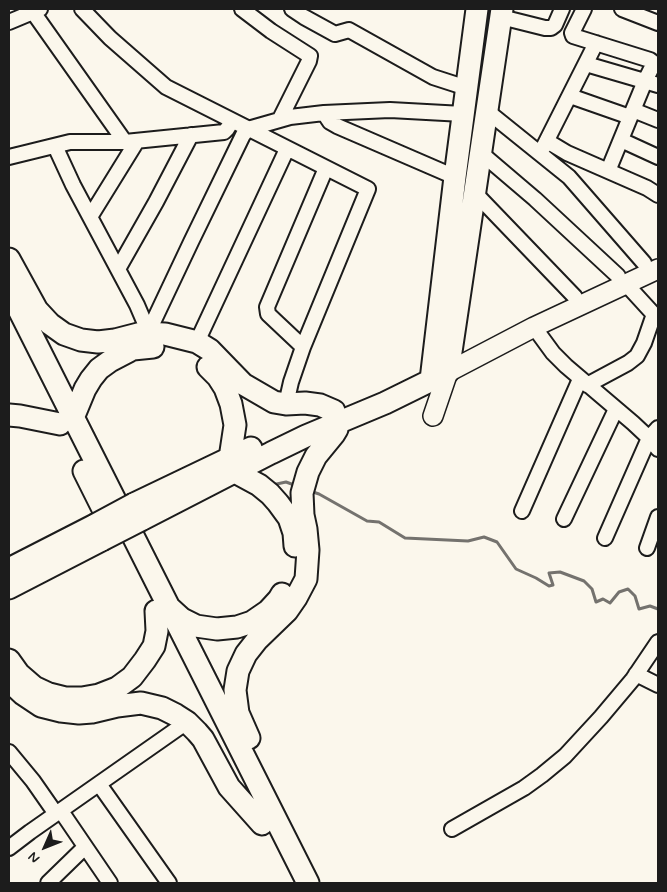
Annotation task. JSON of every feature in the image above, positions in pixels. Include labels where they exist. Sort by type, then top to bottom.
[{"type":"main road","points":[[440,370],[455,177],[477,9]]},
{"type":"main road","points":[[440,370],[475,193],[501,13]]},
{"type":"main road","points":[[9,259],[37,310],[50,324],[64,334],[80,340],[98,342],[115,340],[150,329],[197,342],[210,350],[243,384],[274,402],[320,405],[336,417],[338,429],[316,456],[308,472],[302,493],[308,550],[306,579],[287,611],[257,640],[246,654],[238,671],[235,690],[238,713],[267,779],[268,820]]},
{"type":"main road","points":[[9,588],[99,532],[137,512],[336,417],[534,327],[654,263]]},
{"type":"main road","points":[[440,370],[575,297],[622,280]]},
{"type":"main road","points":[[9,290],[67,421],[268,820],[293,883]]},
{"type":"main road","points":[[9,320],[67,421]]},
{"type":"main road","points":[[67,421],[91,379],[99,369],[110,361],[133,349],[145,347],[157,346],[181,350],[195,357],[208,367],[226,388],[235,425],[233,465]]},
{"type":"main road","points":[[9,415],[67,421]]},
{"type":"main road","points":[[162,609],[196,626],[217,629],[237,627],[252,622],[268,611],[279,599],[289,582],[296,551],[294,533],[289,518],[270,494],[233,465]]},
{"type":"main road","points":[[9,569],[99,532]]},
{"type":"main road","points":[[9,660],[19,674],[34,686],[49,694],[65,698],[99,695],[116,688],[132,677],[146,660],[154,646],[162,609]]},
{"type":"main road","points":[[9,681],[23,694],[42,706],[61,711],[92,712],[117,706],[140,704],[162,708],[188,722],[203,739],[229,787],[268,820],[308,883]]},
{"type":"street","points":[[82,9],[110,38],[166,87],[368,189],[302,347],[286,404]]},
{"type":"street","points":[[242,9],[276,35],[310,56],[309,62],[280,120]]},
{"type":"street","points":[[292,9],[335,34],[349,30],[432,77],[467,88]]},
{"type":"street","points":[[501,13],[545,28],[551,28],[555,25],[562,9]]},
{"type":"street","points":[[584,9],[572,33],[573,36],[654,63],[652,83],[632,113],[608,171]]},
{"type":"street","points":[[622,9],[658,23]]},
{"type":"street","points":[[9,22],[37,10],[131,141]]},
{"type":"street","points":[[540,153],[596,44]]},
{"type":"street","points":[[586,64],[652,83]]},
{"type":"street","points":[[570,96],[658,120]]},
{"type":"street","points":[[54,146],[144,321],[150,329],[243,135],[248,129],[290,117],[324,113],[390,110],[463,114]]},
{"type":"street","points":[[487,111],[569,178],[654,263]]},
{"type":"street","points":[[324,113],[330,122],[337,126],[455,177]]},
{"type":"street","points":[[9,157],[70,142],[131,141],[224,132],[232,121]]},
{"type":"street","points":[[118,269],[191,135]]},
{"type":"street","points":[[621,140],[658,157]]},
{"type":"street","points":[[90,217],[131,141]]},
{"type":"street","points":[[547,141],[567,153],[658,195]]},
{"type":"street","points":[[197,342],[287,149]]},
{"type":"street","points":[[481,152],[622,280],[656,316],[637,356],[584,382],[522,511]]},
{"type":"street","points":[[302,347],[268,314],[267,307],[326,168]]},
{"type":"street","points":[[475,193],[575,297]]},
{"type":"street","points":[[534,327],[553,353],[584,382],[655,438],[605,538]]},
{"type":"street","points":[[564,519],[616,409]]},
{"type":"street","points":[[647,548],[658,517]]},
{"type":"street","points":[[452,829],[524,788],[565,756],[601,717],[636,674],[658,642]]},
{"type":"street","points":[[636,674],[658,685]]},
{"type":"street","points":[[9,848],[188,722]]},
{"type":"street","points":[[12,761],[33,781],[59,812],[110,883]]},
{"type":"street","points":[[99,784],[169,883]]},
{"type":"street","points":[[48,883],[85,847]]},
{"type":"waterway","points":[[272,485],[286,482],[297,486]]},
{"type":"waterway","points":[[310,491],[319,494],[367,521],[379,522],[405,538],[468,541],[484,537],[497,542],[516,569],[549,586],[553,585],[549,573],[560,572],[584,581],[592,589],[596,602],[603,599],[610,603],[619,592],[628,589],[635,596],[639,609],[650,606],[658,609]]}]
